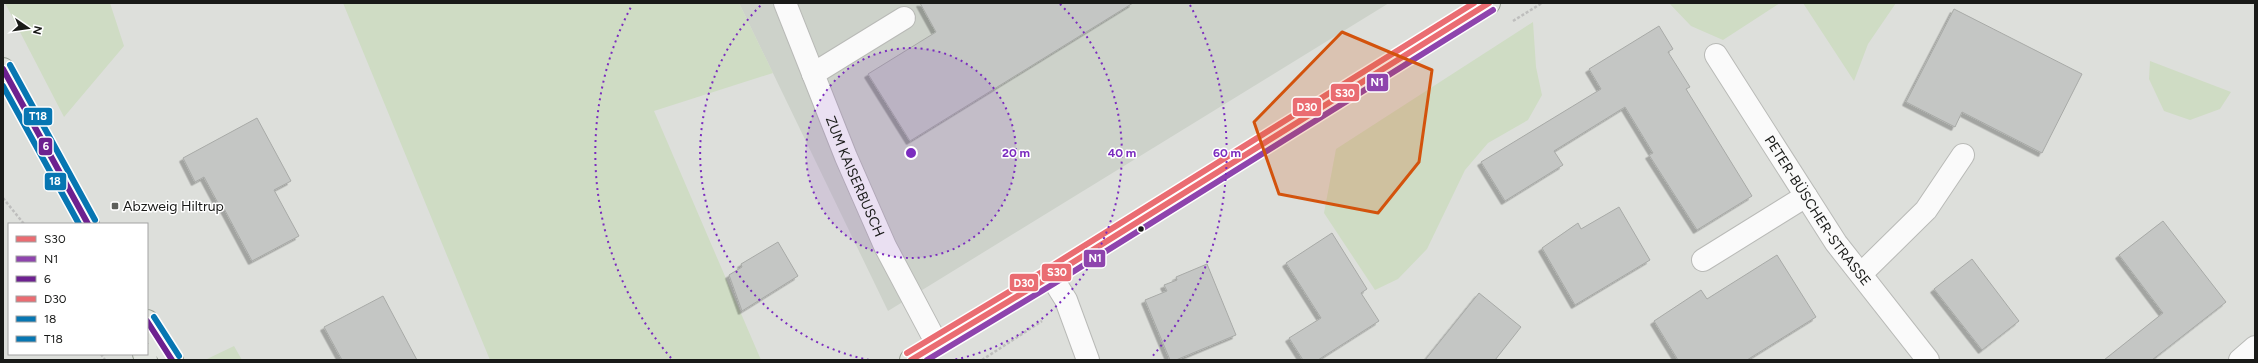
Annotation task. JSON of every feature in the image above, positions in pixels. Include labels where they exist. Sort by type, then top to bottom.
[{"type":"main road","points":[[911,360],[1052,276],[1489,3]]},
{"type":"main road","points":[[3,69],[87,223]]},
{"type":"main road","points":[[148,323],[172,360]]},
{"type":"street","name":"ZUM KAISERBUSCH","points":[[785,3],[846,157],[885,246],[936,344]]},
{"type":"street","points":[[813,74],[904,18]]},
{"type":"street","name":"PETER-BÜSCHER-STRASSE","points":[[1716,55],[1836,243],[1928,360]]},
{"type":"street","points":[[1860,274],[1926,210],[1963,155]]},
{"type":"street","points":[[1703,260],[1806,196]]},
{"type":"street","points":[[1052,276],[1066,300],[1088,360]]},
{"type":"street","points":[[2240,360],[2255,347]]},
{"type":"path","points":[[3,198],[23,223]]},
{"type":"path","points":[[982,360],[1048,317]]},
{"type":"highlighted area","points":[[1342,32],[1432,70],[1419,162],[1378,213],[1279,194],[1254,122]]},
{"type":"shaded area","points":[[739,3],[1389,3],[888,311]]},
{"type":"green space","points":[[5,3],[110,3],[124,46],[64,117]]},
{"type":"green space","points":[[343,3],[739,3],[773,73],[654,111],[761,360],[490,360]]},
{"type":"green space","points":[[1669,3],[1780,3],[1723,40],[1691,26]]},
{"type":"green space","points":[[1803,3],[1896,3],[1868,44],[1854,81]]},
{"type":"green space","points":[[1533,22],[1536,67],[1542,95],[1528,120],[1488,143],[1465,170],[1427,249],[1398,279],[1375,290],[1324,213],[1336,149]]},
{"type":"green space","points":[[2150,61],[2231,92],[2220,109],[2190,120],[2164,111],[2149,79]]},
{"type":"green space","points":[[234,346],[242,360],[205,360]]},
{"type":"building","points":[[920,3],[1133,3],[910,141],[868,74],[936,32]]},
{"type":"building","points":[[1954,9],[2082,74],[2042,153],[1962,112],[1955,127],[1906,102]]},
{"type":"building","points":[[1659,26],[1673,49],[1668,52],[1690,87],[1686,89],[1752,196],[1697,230],[1649,155],[1653,153],[1625,107],[1554,151],[1563,165],[1505,201],[1481,162],[1601,89],[1589,69]]},
{"type":"building","points":[[257,118],[291,181],[274,190],[299,236],[252,261],[221,203],[219,205],[204,177],[195,182],[183,158]]},
{"type":"building","points":[[1619,207],[1650,260],[1575,305],[1542,248],[1578,223],[1581,229]]},
{"type":"building","points":[[2163,221],[2226,302],[2152,360],[2104,360],[2163,313],[2119,255]]},
{"type":"building","points":[[1332,233],[1367,289],[1361,293],[1379,321],[1318,360],[1303,360],[1289,338],[1321,318],[1286,263]]},
{"type":"building","points":[[778,242],[798,276],[742,311],[729,275],[742,267],[741,264]]},
{"type":"building","points":[[1777,255],[1816,317],[1747,360],[1678,360],[1654,321],[1701,290],[1707,299]]},
{"type":"building","points":[[1972,259],[2019,321],[1982,350],[1934,289]]},
{"type":"building","points":[[1207,264],[1236,335],[1176,360],[1170,360],[1145,300],[1167,291],[1164,285],[1177,280],[1176,277]]},
{"type":"building","points":[[1479,293],[1521,327],[1495,360],[1425,360]]},
{"type":"building","points":[[383,296],[417,360],[342,360],[324,327]]},
{"type":"transit line","name":"D30","points":[[907,353],[1047,269],[1474,3]]},
{"type":"transit line","name":"S30","points":[[911,360],[1051,276],[1489,3]]},
{"type":"transit line","name":"N1","points":[[927,360],[1055,283],[1493,10]]},
{"type":"transit line","name":"T18","points":[[10,65],[95,220]]},
{"type":"transit line","name":"6","points":[[3,69],[87,223]]},
{"type":"transit line","name":"18","points":[[3,86],[78,223]]},
{"type":"transit line","name":"T18","points":[[154,317],[179,356]]},
{"type":"transit line","name":"6","points":[[148,323],[172,360]]},
{"type":"place","name":"Abzweig Hiltrup","points":[[115,206]]}]
